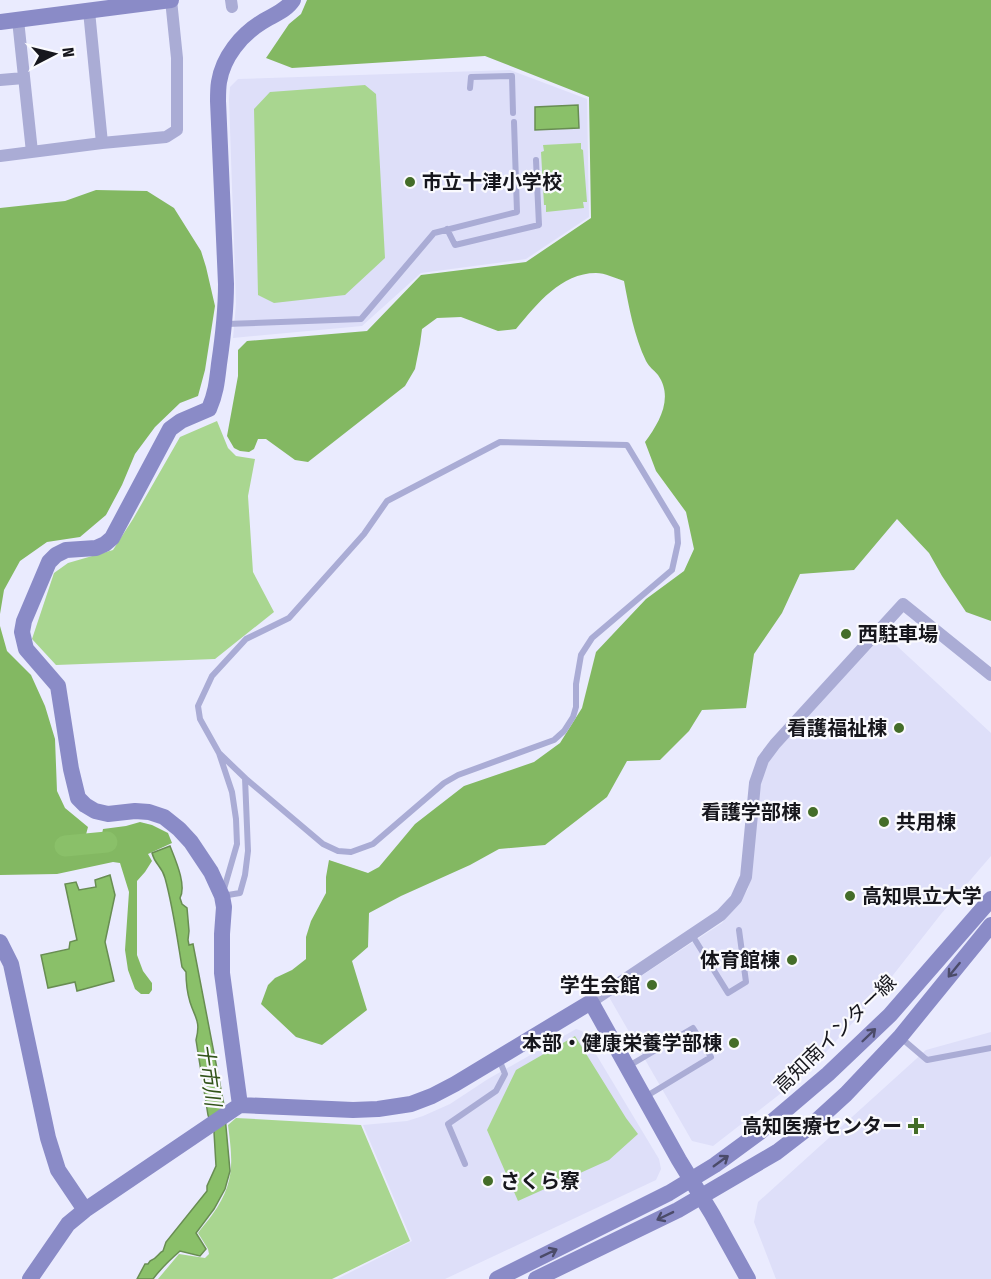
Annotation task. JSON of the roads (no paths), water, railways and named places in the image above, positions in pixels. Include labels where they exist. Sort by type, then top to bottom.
[{"type":"street","points":[[0,22],[171,0],[177,58],[177,130],[166,137],[0,156]]},
{"type":"street","points":[[237,1108],[222,973],[224,907],[222,896],[211,872],[191,842],[164,817],[149,812],[135,811],[108,814],[95,811],[78,798],[70,769],[58,686],[26,648],[22,632],[24,621],[49,562],[66,550],[96,548],[112,538],[170,429],[181,421],[209,409],[215,397],[225,324],[226,284],[219,82],[225,63],[240,40],[250,29],[277,14],[293,0]]},
{"type":"street","points":[[88,10],[102,143]]},
{"type":"street","points":[[18,20],[32,152]]},
{"type":"street","points":[[0,80],[24,78]]},
{"type":"street","points":[[30,1279],[68,1224],[85,1210],[237,1108],[353,1110],[395,1107],[432,1096],[591,1002],[721,915],[736,899],[746,877],[755,783],[763,760],[903,603],[991,675]]},
{"type":"street","name":"高知南インター線","points":[[497,1279],[669,1193],[715,1165],[760,1132],[828,1074],[890,1015],[991,899]]},
{"type":"street","points":[[536,1279],[678,1210],[777,1152],[812,1125],[846,1094],[900,1037],[991,925]]},
{"type":"street","points":[[0,942],[11,964],[48,1138],[58,1170],[85,1210]]},
{"type":"street","points":[[591,1002],[748,1279]]},
{"type":"lane","points":[[470,88],[471,77],[512,76],[513,113]]},
{"type":"lane","points":[[225,324],[361,319],[434,233],[517,212],[514,122]]},
{"type":"lane","points":[[447,229],[455,245],[539,225],[536,160]]},
{"type":"lane","points":[[219,753],[244,778],[323,844],[351,852],[373,844],[444,783],[458,775],[554,740],[564,731],[573,717],[581,655],[591,638],[672,570],[678,543],[676,528],[627,445],[500,442],[387,501],[364,534],[289,618],[246,639],[212,676],[198,706],[200,719],[219,753],[232,792],[236,819],[237,844],[222,896],[240,893],[245,875],[248,851],[244,778]]},
{"type":"lane","points":[[692,934],[728,993],[746,982],[739,930]]},
{"type":"lane","points":[[627,1067],[693,1028],[711,1057],[644,1097]]},
{"type":"lane","points":[[900,1037],[927,1060],[991,1048]]},
{"type":"lane","points":[[465,1164],[448,1125],[495,1091],[505,1074],[498,1059]]},
{"type":"water","points":[[578,105],[579,128],[535,130],[535,107]]},
{"type":"water","points":[[170,846],[181,879],[180,898],[182,904],[187,908],[188,940],[189,945],[193,944],[224,1105],[230,1171],[225,1189],[214,1209],[196,1233],[206,1249],[200,1256],[180,1251],[153,1279],[137,1279],[145,1264],[163,1251],[166,1242],[207,1191],[216,1166],[214,1132],[208,1115],[196,1040],[198,1024],[188,994],[186,972],[182,967],[165,878],[152,853]]},
{"type":"water","points":[[110,875],[115,895],[105,942],[114,981],[77,991],[75,982],[48,988],[41,955],[69,949],[70,942],[77,940],[65,884],[76,882],[79,890],[96,887],[95,880]]},
{"type":"waterway","name":"十市川","points":[[65,846],[107,842]]},
{"type":"place","name":"市立十津小学校","points":[[410,182]]},
{"type":"place","name":"西駐車場","points":[[846,634]]},
{"type":"place","name":"看護福祉棟","points":[[899,728]]},
{"type":"place","name":"看護学部棟","points":[[813,812]]},
{"type":"place","name":"共用棟","points":[[884,822]]},
{"type":"place","name":"高知県立大学","points":[[850,896]]},
{"type":"place","name":"体育館棟","points":[[792,960]]},
{"type":"place","name":"学生会館","points":[[652,985]]},
{"type":"place","name":"本部・健康栄養学部棟","points":[[734,1043]]},
{"type":"place","name":"高知医療センター","points":[[916,1126]]},
{"type":"place","name":"さくら寮","points":[[488,1181]]}]
